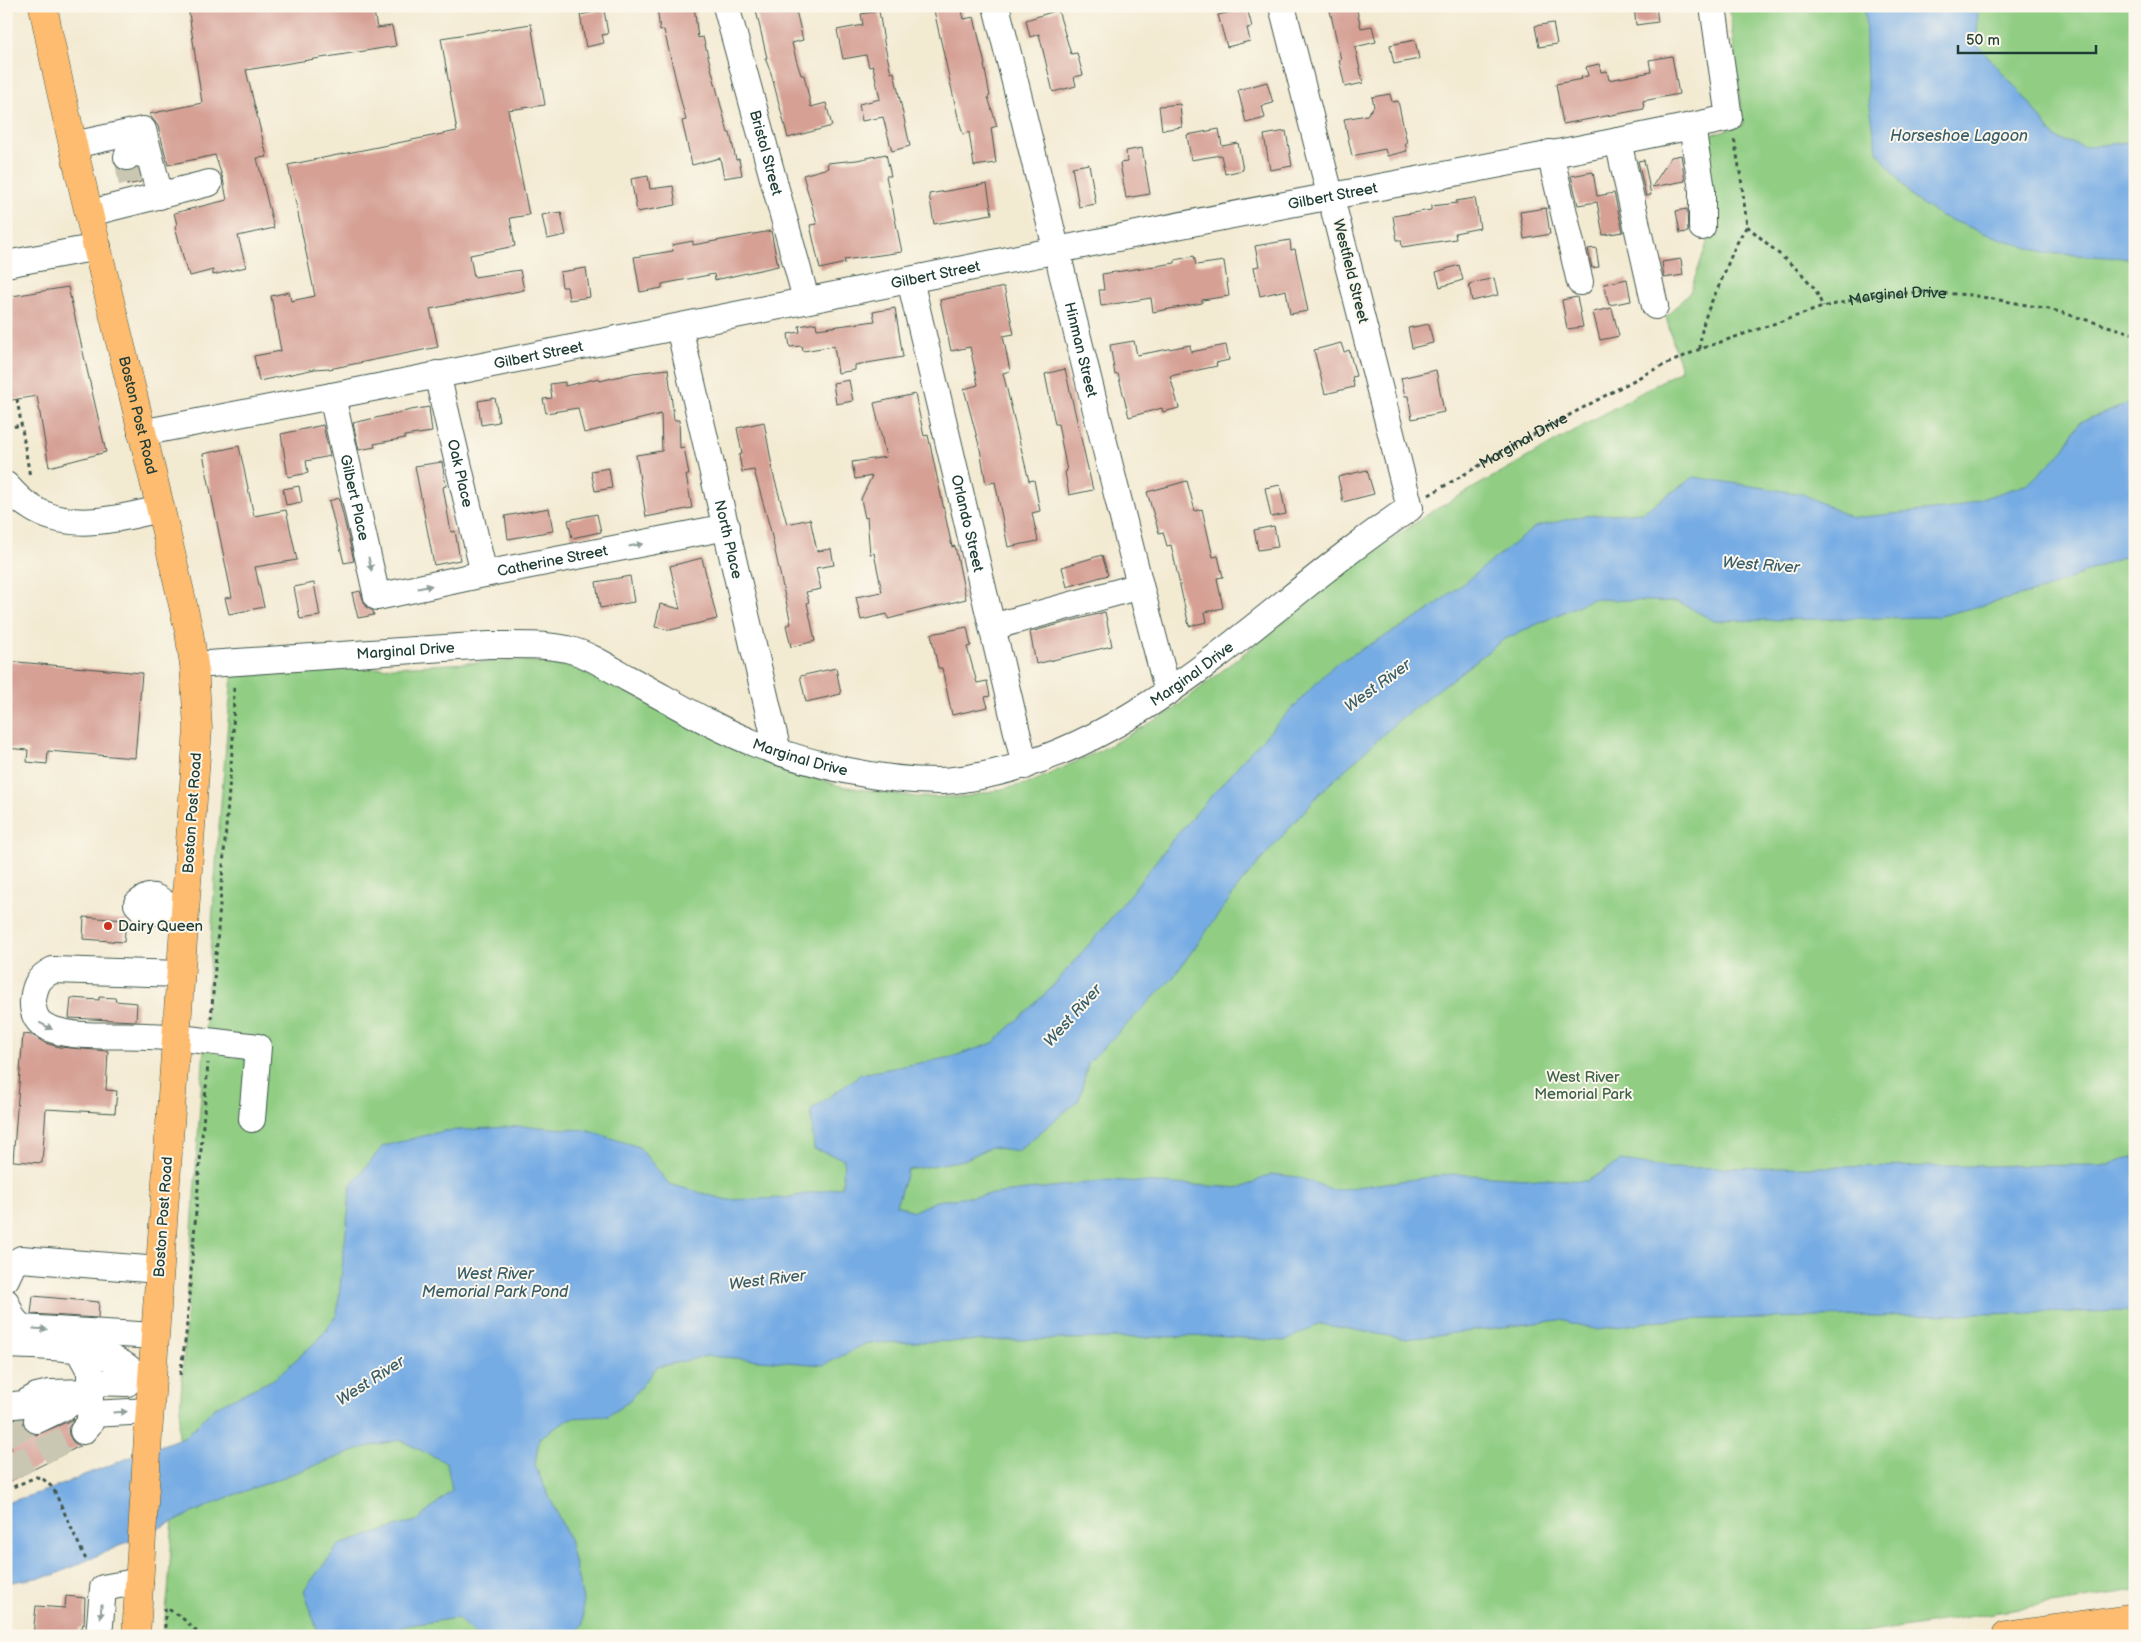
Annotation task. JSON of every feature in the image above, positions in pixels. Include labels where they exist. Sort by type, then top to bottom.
[{"type":"main road","name":"Boston Post Road","points":[[43,6],[73,145],[187,625],[194,665],[198,728],[176,908],[181,974],[155,1336],[144,1374],[148,1424],[136,1636]]},
{"type":"main road","points":[[2006,1636],[2056,1632],[2135,1617]]},
{"type":"street","name":"Bristol Street","points":[[726,6],[806,299]]},
{"type":"street","name":"Hinman Street","points":[[996,6],[1168,692]]},
{"type":"street","name":"Westfield Street","points":[[1282,6],[1332,195],[1410,508]]},
{"type":"street","points":[[1713,6],[1729,118]]},
{"type":"street","name":"Gilbert Street","points":[[141,433],[679,327],[806,299],[1729,118]]},
{"type":"street","points":[[1692,126],[1702,190],[1702,227]]},
{"type":"street","points":[[73,145],[131,148],[143,130],[145,191]]},
{"type":"street","points":[[1618,141],[1655,306]]},
{"type":"street","points":[[1550,153],[1580,282]]},
{"type":"street","points":[[90,214],[145,191],[209,183]]},
{"type":"street","points":[[6,264],[98,247]]},
{"type":"street","name":"Orlando Street","points":[[910,280],[1025,766]]},
{"type":"street","name":"North Place","points":[[679,327],[778,752]]},
{"type":"street","name":"Oak Place","points":[[437,374],[484,574]]},
{"type":"street","name":"Gilbert Place","points":[[332,396],[377,598]]},
{"type":"street","points":[[19,484],[27,505],[42,514],[71,522],[87,522],[160,509]]},
{"type":"street","name":"Marginal Drive","points":[[194,665],[489,645],[533,645],[569,650],[599,662],[709,722],[778,752],[898,779],[940,781],[978,776],[1025,766],[1106,731],[1168,692],[1350,551],[1410,508]]},
{"type":"street","name":"Catherine Street","points":[[377,598],[484,574],[727,527]]},
{"type":"street","points":[[992,627],[1140,586]]},
{"type":"street","points":[[181,974],[53,970],[43,975],[36,984],[33,1012],[38,1022],[50,1029],[73,1034],[176,1038],[258,1047],[252,1119]]},
{"type":"street","points":[[6,1279],[13,1264],[22,1259],[160,1270]]},
{"type":"street","points":[[6,1302],[13,1319],[22,1328],[155,1336]]},
{"type":"street","points":[[6,1345],[148,1424]]},
{"type":"street","points":[[86,1390],[86,1350],[127,1365],[144,1374]]},
{"type":"street","points":[[6,1361],[86,1390]]},
{"type":"street","points":[[18,1411],[37,1396],[86,1390],[127,1382],[144,1374]]},
{"type":"street","points":[[99,1636],[103,1588],[140,1581]]},
{"type":"path","points":[[1729,118],[1741,178],[1747,226],[1801,273],[1815,288],[1823,307]]},
{"type":"path","points":[[1700,348],[1701,330],[1706,311],[1736,241],[1747,226]]},
{"type":"path","name":"Marginal Drive","points":[[1410,508],[1516,444],[1649,372],[1700,348],[1823,307],[1874,295],[1922,292],[1971,295],[2049,309],[2135,334]]},
{"type":"path","points":[[17,399],[22,425],[19,484]]},
{"type":"path","points":[[6,428],[22,425]]},
{"type":"path","points":[[6,1490],[36,1477],[42,1478],[53,1488],[87,1562]]},
{"type":"path","points":[[165,1636],[165,1608],[184,1618],[201,1636]]},
{"type":"green space","name":"West River Memorial Park","points":[[1729,6],[2135,6],[2135,1591],[1845,1636],[163,1636],[168,1593],[217,849],[232,676],[521,660],[573,667],[781,766],[840,786],[916,797],[964,797],[1030,783],[1101,750],[1170,712],[1359,562],[1431,512],[1681,370],[1666,317],[1690,292],[1713,226],[1705,136],[1743,125]]},
{"type":"water","name":"Horseshoe Lagoon","points":[[1865,6],[1978,6],[1977,44],[2031,105],[2055,138],[2085,147],[2135,141],[2135,261],[2124,258],[2044,253],[1941,216],[1914,199],[1877,151],[1867,86]]},
{"type":"water","name":"West River Memorial Park Pond","points":[[2128,404],[2135,407],[2135,554],[2129,554],[2043,590],[1936,617],[1714,621],[1679,602],[1592,599],[1503,640],[1400,719],[1321,792],[1242,882],[1172,979],[1088,1063],[1079,1100],[1018,1151],[991,1147],[964,1160],[908,1170],[896,1205],[914,1211],[936,1201],[1109,1180],[1242,1188],[1271,1174],[1298,1177],[1334,1190],[1452,1174],[1587,1181],[1621,1161],[1670,1168],[2108,1165],[2135,1156],[2135,1311],[1660,1320],[1598,1330],[1560,1320],[1406,1339],[1320,1324],[1284,1341],[1213,1336],[867,1343],[824,1365],[707,1356],[657,1367],[628,1402],[608,1416],[571,1418],[539,1438],[535,1466],[569,1539],[583,1600],[583,1625],[573,1636],[477,1636],[457,1618],[404,1626],[390,1636],[319,1636],[304,1590],[339,1545],[418,1520],[452,1490],[447,1463],[400,1440],[366,1447],[226,1498],[54,1575],[6,1583],[6,1503],[54,1488],[186,1436],[215,1407],[274,1379],[319,1339],[337,1314],[351,1185],[383,1146],[443,1131],[522,1126],[586,1130],[639,1147],[669,1184],[727,1200],[785,1198],[842,1187],[844,1159],[814,1149],[811,1110],[861,1074],[952,1057],[993,1043],[1050,989],[1104,927],[1174,838],[1250,752],[1334,665],[1424,614],[1535,527],[1582,516],[1643,512],[1694,477],[1803,494],[1852,518],[1953,508],[2028,484],[2062,452],[2080,422]]},
{"type":"building","points":[[188,6],[373,6],[377,28],[392,26],[396,46],[246,70],[267,157],[257,158],[274,228],[238,236],[246,267],[213,275],[213,270],[190,276],[189,272],[187,272],[175,226],[177,225],[174,213],[227,200],[223,179],[215,155],[168,165],[158,126],[149,114],[202,103]]},
{"type":"building","points":[[657,6],[694,6],[698,38],[703,37],[728,133],[730,133],[736,160],[739,159],[742,175],[724,178],[720,158],[692,165],[682,121],[686,120],[664,30],[660,31]]},
{"type":"building","points":[[755,6],[795,6],[803,40],[792,43],[796,59],[801,75],[804,75],[811,107],[826,103],[832,126],[788,138],[771,73],[765,58],[767,58]]},
{"type":"building","points":[[933,6],[961,6],[964,19],[974,17],[985,65],[990,96],[988,97],[997,126],[991,128],[996,163],[974,166],[969,132],[963,134],[958,117]]},
{"type":"building","points":[[1329,6],[1356,6],[1361,28],[1372,26],[1376,42],[1355,47],[1363,83],[1345,87]]},
{"type":"building","points":[[1634,6],[1656,6],[1658,22],[1636,25]]},
{"type":"building","points":[[1247,8],[1252,27],[1247,28],[1250,41],[1227,47],[1218,15]]},
{"type":"building","points":[[604,10],[608,34],[602,35],[604,43],[586,47],[580,15]]},
{"type":"building","points":[[1058,10],[1071,54],[1077,53],[1083,75],[1074,77],[1076,86],[1053,92],[1039,34],[1030,37],[1026,20]]},
{"type":"building","points":[[879,11],[891,73],[894,72],[910,146],[892,151],[883,117],[862,121],[859,104],[880,99],[873,66],[869,67],[866,55],[843,59],[837,30],[863,25],[861,14]]},
{"type":"building","points":[[1553,23],[1557,44],[1539,47],[1535,26]]},
{"type":"building","points":[[531,24],[545,105],[508,110],[529,215],[510,218],[515,246],[470,255],[474,277],[520,270],[524,290],[430,309],[438,347],[259,381],[254,356],[281,351],[271,296],[289,292],[291,301],[315,296],[288,165],[457,131],[441,38]]},
{"type":"building","points":[[1415,40],[1419,59],[1394,64],[1390,45]]},
{"type":"building","points":[[1672,56],[1679,94],[1643,101],[1644,109],[1563,124],[1556,84],[1582,79],[1581,77],[1588,76],[1586,67],[1599,64],[1601,72],[1607,71],[1609,80],[1651,72],[1649,60]]},
{"type":"building","points":[[1267,82],[1273,103],[1262,106],[1265,118],[1246,123],[1238,90]]},
{"type":"building","points":[[1390,94],[1392,102],[1398,101],[1407,151],[1387,156],[1385,149],[1352,156],[1344,119],[1367,115],[1374,106],[1372,97]]},
{"type":"building","points":[[1180,104],[1182,127],[1162,130],[1159,106]]},
{"type":"building","points":[[1219,129],[1222,146],[1238,143],[1243,170],[1225,174],[1221,155],[1191,160],[1187,135]]},
{"type":"building","points":[[1286,131],[1292,166],[1270,170],[1264,135]]},
{"type":"building","points":[[1142,148],[1150,194],[1126,198],[1120,163],[1127,162],[1126,151]]},
{"type":"building","points":[[886,154],[891,176],[886,176],[902,252],[844,260],[845,263],[820,269],[810,225],[817,224],[803,175],[828,168],[827,163],[857,160]]},
{"type":"building","points":[[1681,155],[1685,181],[1652,187],[1671,157]]},
{"type":"building","points":[[1644,160],[1651,195],[1646,196],[1638,161]]},
{"type":"building","points":[[1089,164],[1096,204],[1079,207],[1072,167]]},
{"type":"building","points":[[137,169],[141,182],[127,185],[124,171]]},
{"type":"building","points":[[1593,172],[1597,196],[1614,193],[1623,232],[1603,235],[1597,202],[1578,205],[1571,176]]},
{"type":"building","points":[[648,176],[650,189],[673,186],[676,205],[637,212],[631,179]]},
{"type":"building","points":[[987,184],[992,214],[934,224],[929,194]]},
{"type":"building","points":[[1475,198],[1480,228],[1455,233],[1456,239],[1402,247],[1401,240],[1397,240],[1393,216],[1431,210],[1431,206],[1457,203],[1456,201]]},
{"type":"building","points":[[1546,208],[1550,234],[1524,239],[1520,212]]},
{"type":"building","points":[[1687,209],[1688,232],[1680,233],[1676,211]]},
{"type":"building","points":[[561,212],[566,235],[547,239],[542,215]]},
{"type":"building","points":[[771,231],[778,266],[715,280],[714,274],[662,284],[662,288],[640,292],[634,257],[673,251],[672,245],[693,241],[693,245]]},
{"type":"building","points":[[1290,240],[1291,250],[1295,249],[1308,311],[1290,314],[1286,290],[1260,296],[1254,267],[1259,266],[1255,246]]},
{"type":"building","points":[[1596,248],[1599,267],[1592,268],[1588,249]]},
{"type":"building","points":[[1194,256],[1196,265],[1224,261],[1229,296],[1202,300],[1202,303],[1153,312],[1151,298],[1101,306],[1099,290],[1104,290],[1102,274],[1175,263],[1175,260]]},
{"type":"building","points":[[1681,259],[1683,275],[1664,278],[1662,262]]},
{"type":"building","points":[[1459,265],[1463,280],[1440,287],[1436,272]]},
{"type":"building","points":[[586,268],[590,297],[569,300],[567,287],[562,287],[560,272]]},
{"type":"building","points":[[1494,278],[1498,295],[1472,301],[1469,284]]},
{"type":"building","points":[[1627,279],[1631,301],[1609,305],[1604,284]]},
{"type":"building","points":[[68,287],[106,452],[49,467],[37,396],[6,401],[6,297]]},
{"type":"building","points":[[1004,287],[1014,334],[1003,336],[1010,371],[1003,373],[1029,481],[1034,480],[1040,511],[1032,513],[1038,541],[1008,547],[995,482],[986,484],[980,449],[964,389],[978,385],[970,347],[951,351],[940,300]]},
{"type":"building","points":[[1577,297],[1583,327],[1567,329],[1562,300]]},
{"type":"building","points":[[895,308],[903,357],[855,365],[855,370],[838,373],[834,346],[803,351],[802,346],[790,347],[788,334],[800,332],[799,326],[816,323],[817,329],[875,321],[873,312]]},
{"type":"building","points":[[1612,308],[1619,336],[1600,340],[1593,312]]},
{"type":"building","points":[[1429,324],[1433,343],[1412,348],[1408,328]]},
{"type":"building","points":[[1134,341],[1137,355],[1190,345],[1191,352],[1226,345],[1229,360],[1216,363],[1217,366],[1170,376],[1179,408],[1163,412],[1162,408],[1129,417],[1118,374],[1115,375],[1110,345]]},
{"type":"building","points":[[1341,343],[1344,352],[1349,350],[1356,376],[1352,377],[1354,387],[1325,394],[1314,350]]},
{"type":"building","points":[[668,369],[674,420],[679,420],[680,448],[684,447],[689,475],[686,475],[692,508],[646,517],[636,455],[662,451],[661,414],[584,433],[578,408],[546,413],[543,399],[552,398],[550,384],[565,382],[565,386],[599,378],[600,381],[633,373]]},
{"type":"building","points":[[1065,369],[1093,490],[1069,495],[1065,472],[1067,471],[1058,424],[1055,424],[1045,374]]},
{"type":"building","points":[[1436,370],[1444,412],[1412,419],[1408,396],[1405,396],[1401,378]]},
{"type":"building","points":[[849,380],[853,401],[836,404],[833,383]]},
{"type":"building","points":[[915,394],[924,436],[928,435],[952,547],[955,546],[966,599],[888,619],[887,614],[861,620],[856,597],[882,592],[874,553],[870,554],[867,517],[865,518],[861,499],[872,476],[855,479],[852,462],[886,457],[874,403]]},
{"type":"building","points":[[495,398],[499,422],[481,425],[478,401]]},
{"type":"building","points":[[429,407],[432,432],[404,436],[405,438],[374,444],[375,447],[359,450],[353,423]]},
{"type":"building","points":[[764,422],[771,466],[787,524],[810,519],[817,551],[831,549],[834,565],[816,568],[821,589],[806,592],[815,641],[791,647],[786,625],[791,624],[770,528],[754,470],[742,472],[739,455],[742,454],[737,428]]},
{"type":"building","points":[[323,425],[330,456],[306,461],[308,473],[288,477],[281,434]]},
{"type":"building","points":[[239,446],[254,516],[286,510],[297,560],[255,567],[264,607],[229,614],[225,598],[232,597],[203,454]]},
{"type":"building","points":[[442,462],[446,486],[443,487],[451,532],[455,531],[460,560],[434,565],[415,466]]},
{"type":"building","points":[[609,468],[612,488],[595,491],[591,471]]},
{"type":"building","points":[[1367,470],[1374,494],[1343,502],[1338,477]]},
{"type":"building","points":[[1187,481],[1195,511],[1202,509],[1213,557],[1218,556],[1223,577],[1217,578],[1223,608],[1205,612],[1207,622],[1189,626],[1171,545],[1167,546],[1163,532],[1159,533],[1147,492]]},
{"type":"building","points":[[1280,485],[1286,514],[1271,517],[1265,488]]},
{"type":"building","points":[[299,486],[302,502],[286,505],[283,489]]},
{"type":"building","points":[[339,498],[354,561],[344,563],[329,501]]},
{"type":"building","points":[[549,508],[553,531],[508,539],[505,516]]},
{"type":"building","points":[[597,514],[601,532],[572,538],[568,520]]},
{"type":"building","points":[[1274,526],[1278,547],[1258,550],[1254,530]]},
{"type":"building","points":[[1102,555],[1108,575],[1067,587],[1062,567]]},
{"type":"building","points":[[702,558],[717,619],[670,630],[655,627],[660,604],[680,609],[670,566]]},
{"type":"building","points":[[630,576],[634,602],[600,608],[596,582]]},
{"type":"building","points":[[314,583],[320,616],[300,619],[294,587]]},
{"type":"building","points":[[360,591],[366,607],[373,611],[374,615],[358,618],[352,593]]},
{"type":"building","points":[[1105,612],[1112,646],[1036,664],[1030,632]]},
{"type":"building","points":[[967,627],[971,646],[967,647],[977,683],[987,681],[990,696],[985,697],[988,707],[952,715],[942,668],[938,668],[931,634]]},
{"type":"building","points":[[6,661],[142,673],[135,758],[48,751],[47,764],[27,762],[28,750],[6,748]]},
{"type":"building","points":[[836,668],[841,694],[806,702],[800,676]]},
{"type":"building","points":[[84,917],[126,920],[124,942],[83,939]]},
{"type":"building","points":[[99,997],[116,998],[115,1001],[137,1003],[136,1021],[69,1018],[71,998],[99,1000]]},
{"type":"building","points":[[23,1034],[32,1035],[45,1043],[59,1047],[108,1051],[106,1090],[117,1091],[115,1113],[46,1109],[42,1163],[13,1161]]},
{"type":"building","points":[[33,1296],[99,1302],[98,1318],[31,1314]]},
{"type":"building","points":[[22,1419],[23,1426],[28,1432],[36,1435],[74,1419],[68,1428],[69,1435],[73,1442],[80,1446],[6,1483],[6,1452],[12,1449],[6,1436],[6,1424]]},
{"type":"building","points":[[66,1596],[85,1598],[84,1625],[82,1628],[79,1628],[78,1636],[33,1636],[36,1606],[65,1608]]},
{"type":"tunnel","points":[[127,157],[132,184]]},
{"type":"tunnel","points":[[6,1434],[37,1420]]},
{"type":"tunnel","points":[[6,1469],[83,1431]]},
{"type":"place","name":"Dairy Queen","points":[[108,926]]},
{"type":"water label","name":"West River","points":[[1761,564]]},
{"type":"water label","name":"West River","points":[[1377,685]]},
{"type":"water label","name":"West River","points":[[1072,1015]]},
{"type":"water label","name":"West River","points":[[767,1279]]},
{"type":"water label","name":"West River","points":[[370,1380]]}]
